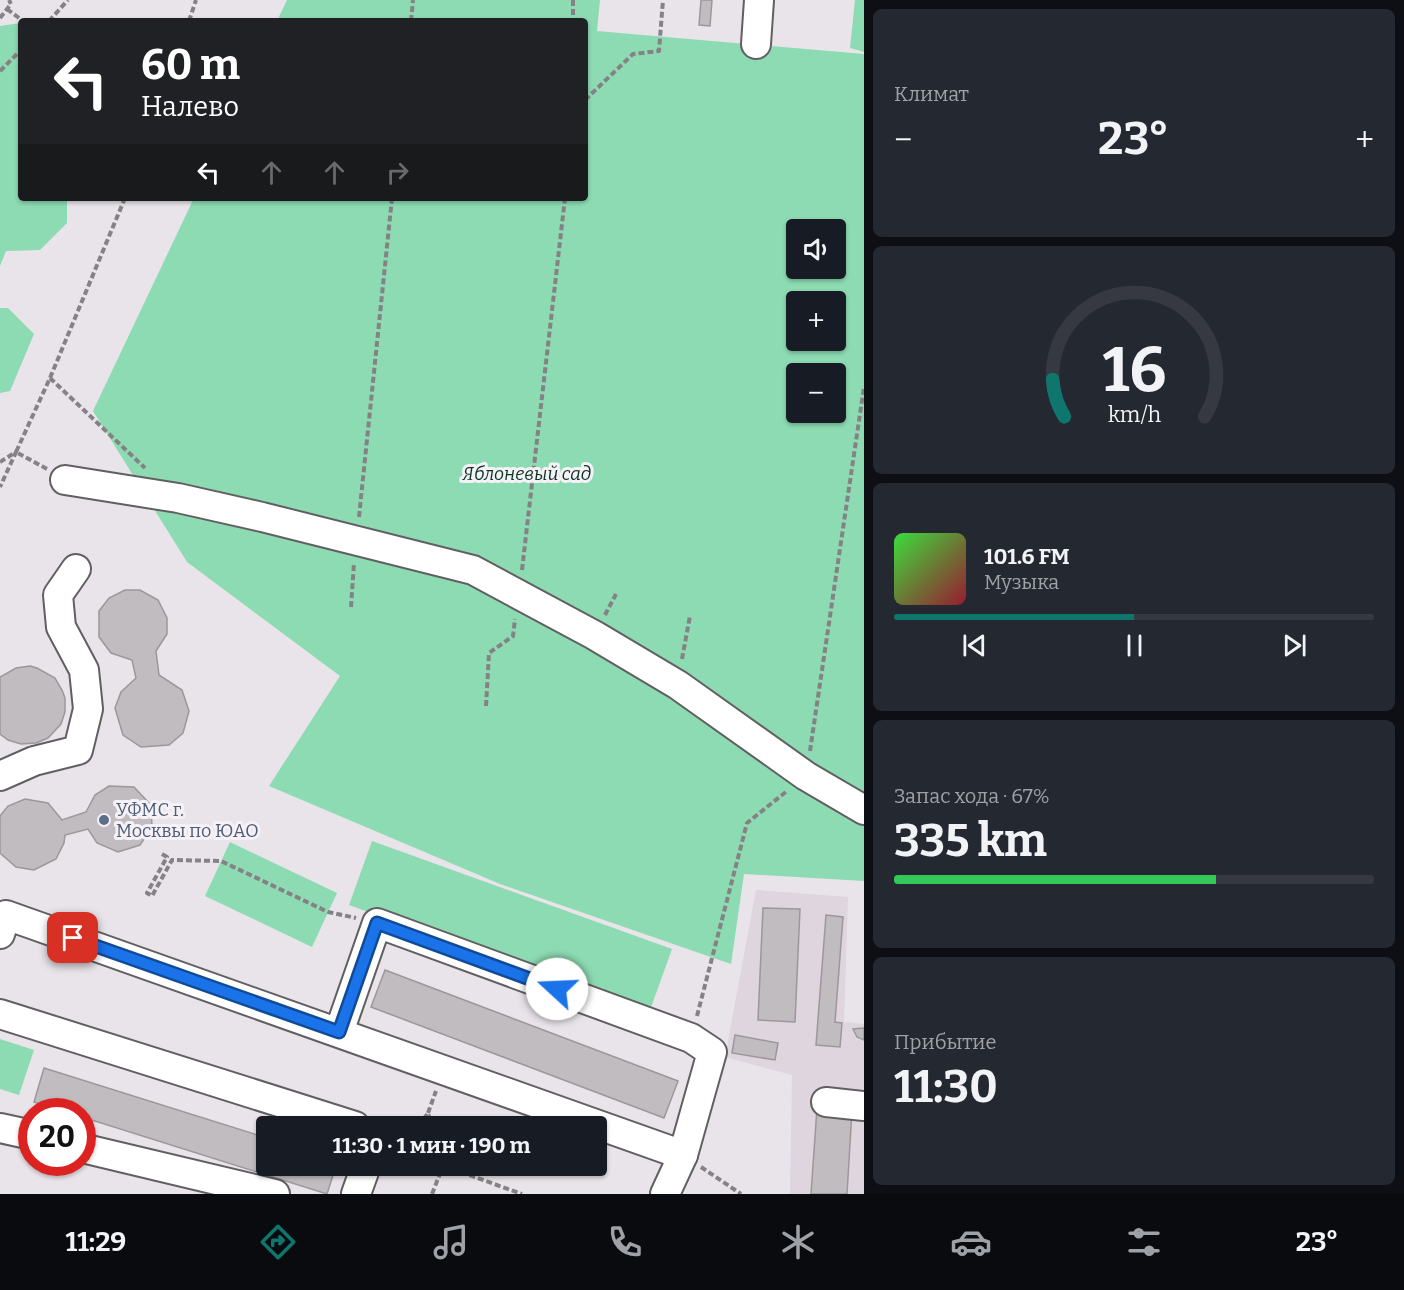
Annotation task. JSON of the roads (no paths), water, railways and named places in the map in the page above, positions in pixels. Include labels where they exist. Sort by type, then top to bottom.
[{"type":"lane","points":[[756,44],[759,0]]},
{"type":"lane","points":[[65,480],[178,498],[473,570],[594,635],[678,685],[806,776],[864,810]]},
{"type":"lane","points":[[0,776],[34,760],[78,750],[88,709],[84,670],[61,627],[58,595],[76,569]]},
{"type":"lane","points":[[2,917],[339,1032],[683,1155]]},
{"type":"lane","points":[[339,1032],[377,923],[692,1038],[712,1052],[683,1155],[665,1194]]},
{"type":"lane","points":[[0,1014],[323,1116]]},
{"type":"lane","points":[[826,1102],[864,1106]]},
{"type":"lane","points":[[0,1128],[18,1132]]},
{"type":"lane","points":[[96,1151],[275,1194]]},
{"type":"lane","points":[[356,1194],[362,1176]]},
{"type":"place","name":"УФМС г. Москвы по ЮАО","points":[[104,820]]},
{"type":"park label","name":"Яблоневый сад","points":[[527,474]]}]
